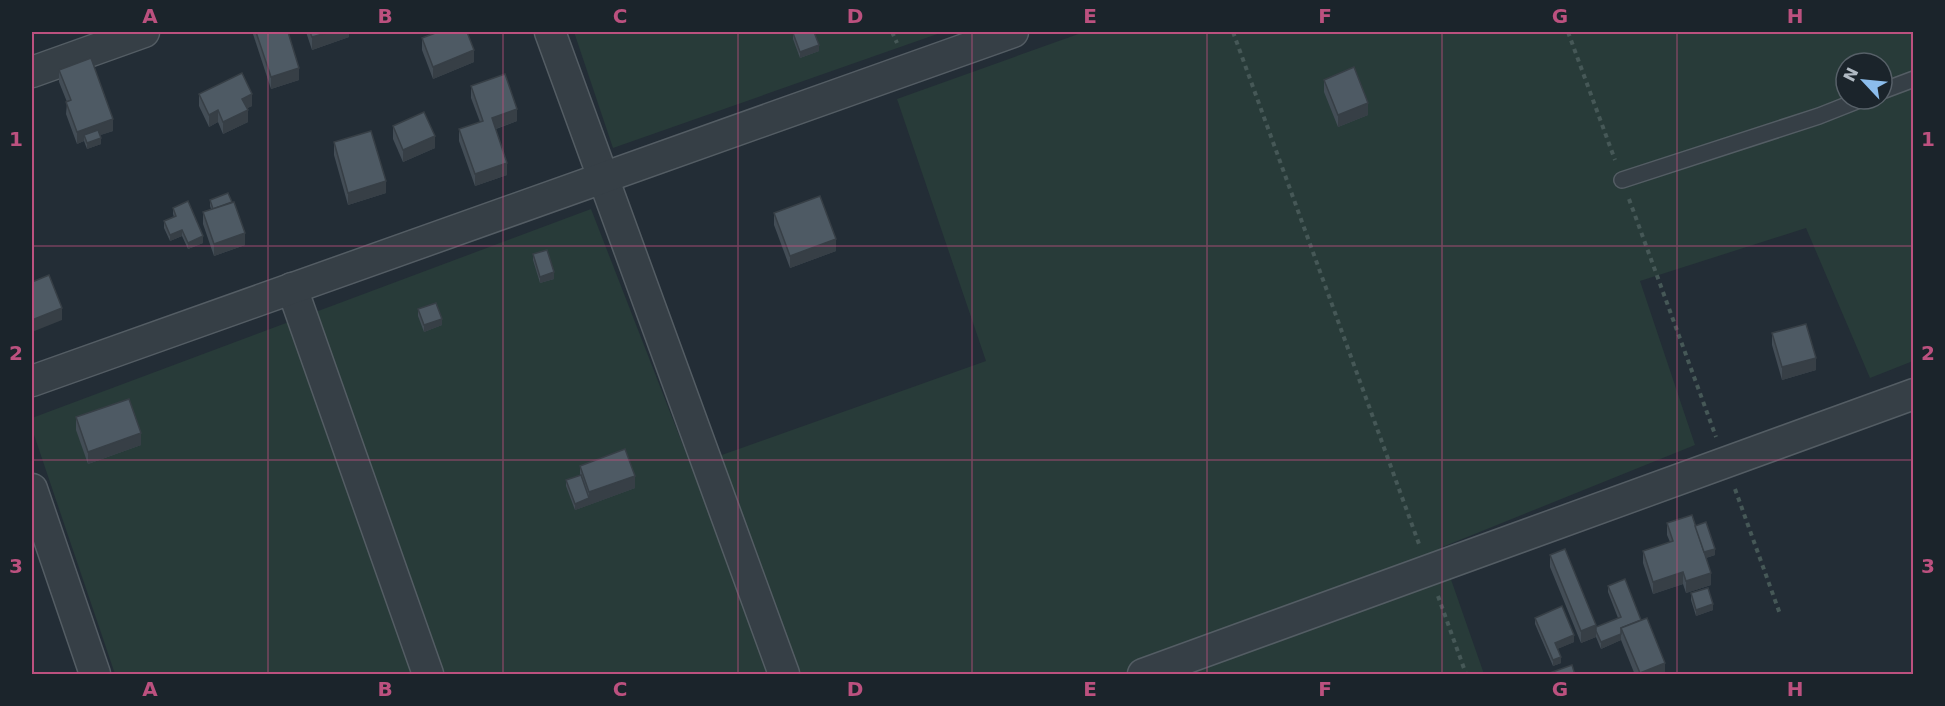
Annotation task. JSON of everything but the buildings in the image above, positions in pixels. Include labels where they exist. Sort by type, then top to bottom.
[{"type":"street","points":[[32,72],[144,32]]},
{"type":"street","points":[[550,32],[784,675]]},
{"type":"street","points":[[32,381],[1013,32]]},
{"type":"street","points":[[292,288],[428,675]]},
{"type":"street","points":[[1143,675],[1914,394]]},
{"type":"street","points":[[32,489],[95,675]]},
{"type":"lane","points":[[1894,86],[1914,79]]},
{"type":"lane","points":[[1622,180],[1834,110]]},
{"type":"path","points":[[1233,32],[1466,675]]},
{"type":"path","points":[[1568,32],[1780,614]]},
{"type":"green space","points":[[574,32],[943,32],[613,148]]},
{"type":"green space","points":[[1084,32],[1913,32],[1913,361],[1870,378],[1806,228],[1640,281],[1695,445],[1440,548],[1484,674],[115,674],[32,429],[32,418],[591,209],[691,466],[986,361],[897,99]]}]
